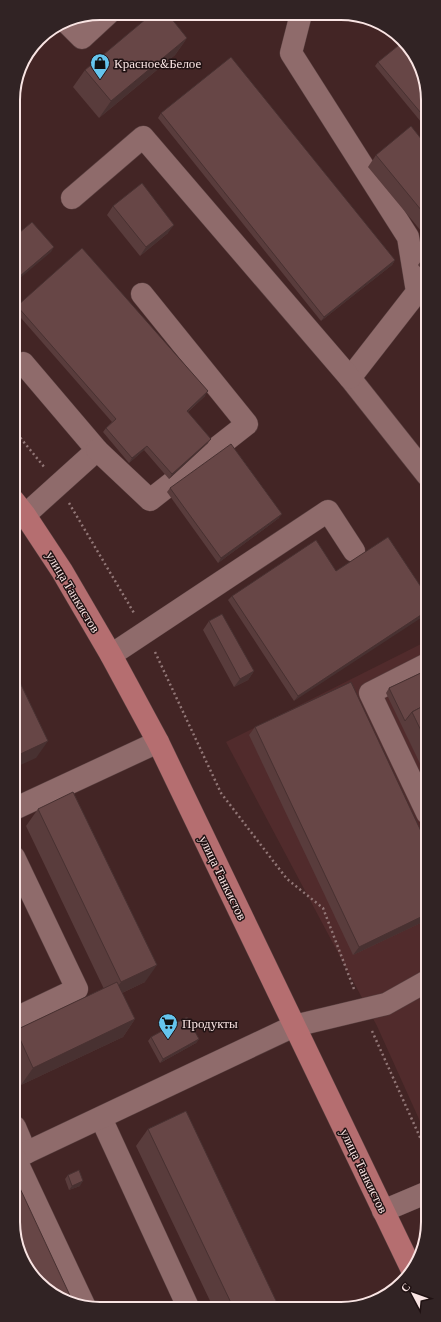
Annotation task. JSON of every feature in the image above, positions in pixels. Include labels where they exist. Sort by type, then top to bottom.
[{"type":"main road","name":"улица Танкистов","points":[[20,508],[62,570],[111,654],[158,742],[409,1263]]},
{"type":"street","points":[[71,26],[82,38],[101,20]]},
{"type":"street","points":[[299,20],[291,53],[408,237],[417,292],[350,378]]},
{"type":"street","points":[[72,198],[143,137],[350,378],[421,467]]},
{"type":"street","points":[[23,363],[97,450],[150,500],[247,424],[142,294]]},
{"type":"street","points":[[20,508],[58,485],[97,450]]},
{"type":"street","points":[[111,654],[328,511],[354,551]]},
{"type":"street","points":[[421,667],[370,693],[421,800]]},
{"type":"street","points":[[20,806],[158,742]]},
{"type":"street","points":[[20,870],[77,989],[20,1016]]},
{"type":"street","points":[[20,1156],[294,1026],[386,1004],[421,985]]},
{"type":"street","points":[[100,1118],[186,1302]]},
{"type":"street","points":[[20,1158],[82,1299]]},
{"type":"street","points":[[383,1211],[421,1195]]},
{"type":"path","points":[[20,438],[58,485],[146,632],[221,793],[287,879],[323,908],[362,1010],[421,1140]]},
{"type":"shaded area","points":[[421,644],[421,1123],[377,1026],[226,742]]},
{"type":"building","points":[[145,20],[173,20],[187,38],[111,101],[85,70]]},
{"type":"building","points":[[399,45],[413,65],[417,74],[421,95],[421,113],[378,62]]},
{"type":"building","points":[[231,57],[395,260],[324,317],[161,113]]},
{"type":"building","points":[[411,126],[421,139],[421,210],[376,155]]},
{"type":"building","points":[[142,183],[174,225],[146,247],[113,206]]},
{"type":"building","points":[[32,222],[54,247],[20,276],[20,232]]},
{"type":"building","points":[[82,248],[208,391],[187,411],[211,439],[172,474],[147,446],[132,458],[106,428],[116,419],[20,309],[20,303]]},
{"type":"building","points":[[231,444],[282,514],[221,558],[170,488]]},
{"type":"building","points":[[388,537],[421,587],[421,615],[298,696],[232,596],[316,540],[336,571]]},
{"type":"building","points":[[222,614],[254,671],[240,679],[209,621]]},
{"type":"building","points":[[421,673],[421,707],[412,712],[405,721],[389,688]]},
{"type":"building","points":[[351,682],[421,831],[421,917],[359,947],[255,727]]},
{"type":"building","points":[[20,683],[48,741],[20,754]]},
{"type":"building","points":[[421,707],[421,731],[412,712]]},
{"type":"building","points":[[73,792],[157,965],[121,982],[38,809]]},
{"type":"building","points":[[117,982],[135,1019],[33,1068],[20,1039],[20,1028]]},
{"type":"building","points":[[187,1017],[199,1039],[163,1059],[151,1037]]},
{"type":"building","points":[[186,1111],[277,1302],[231,1302],[148,1129]]},
{"type":"building","points":[[79,1170],[83,1181],[72,1186],[68,1175]]},
{"type":"building","points":[[20,1188],[70,1296],[43,1279],[28,1257],[24,1248],[21,1232]]},
{"type":"place","name":"Красное&Белое","points":[[100,80]]},
{"type":"place","name":"Продукты","points":[[168,1040]]}]
